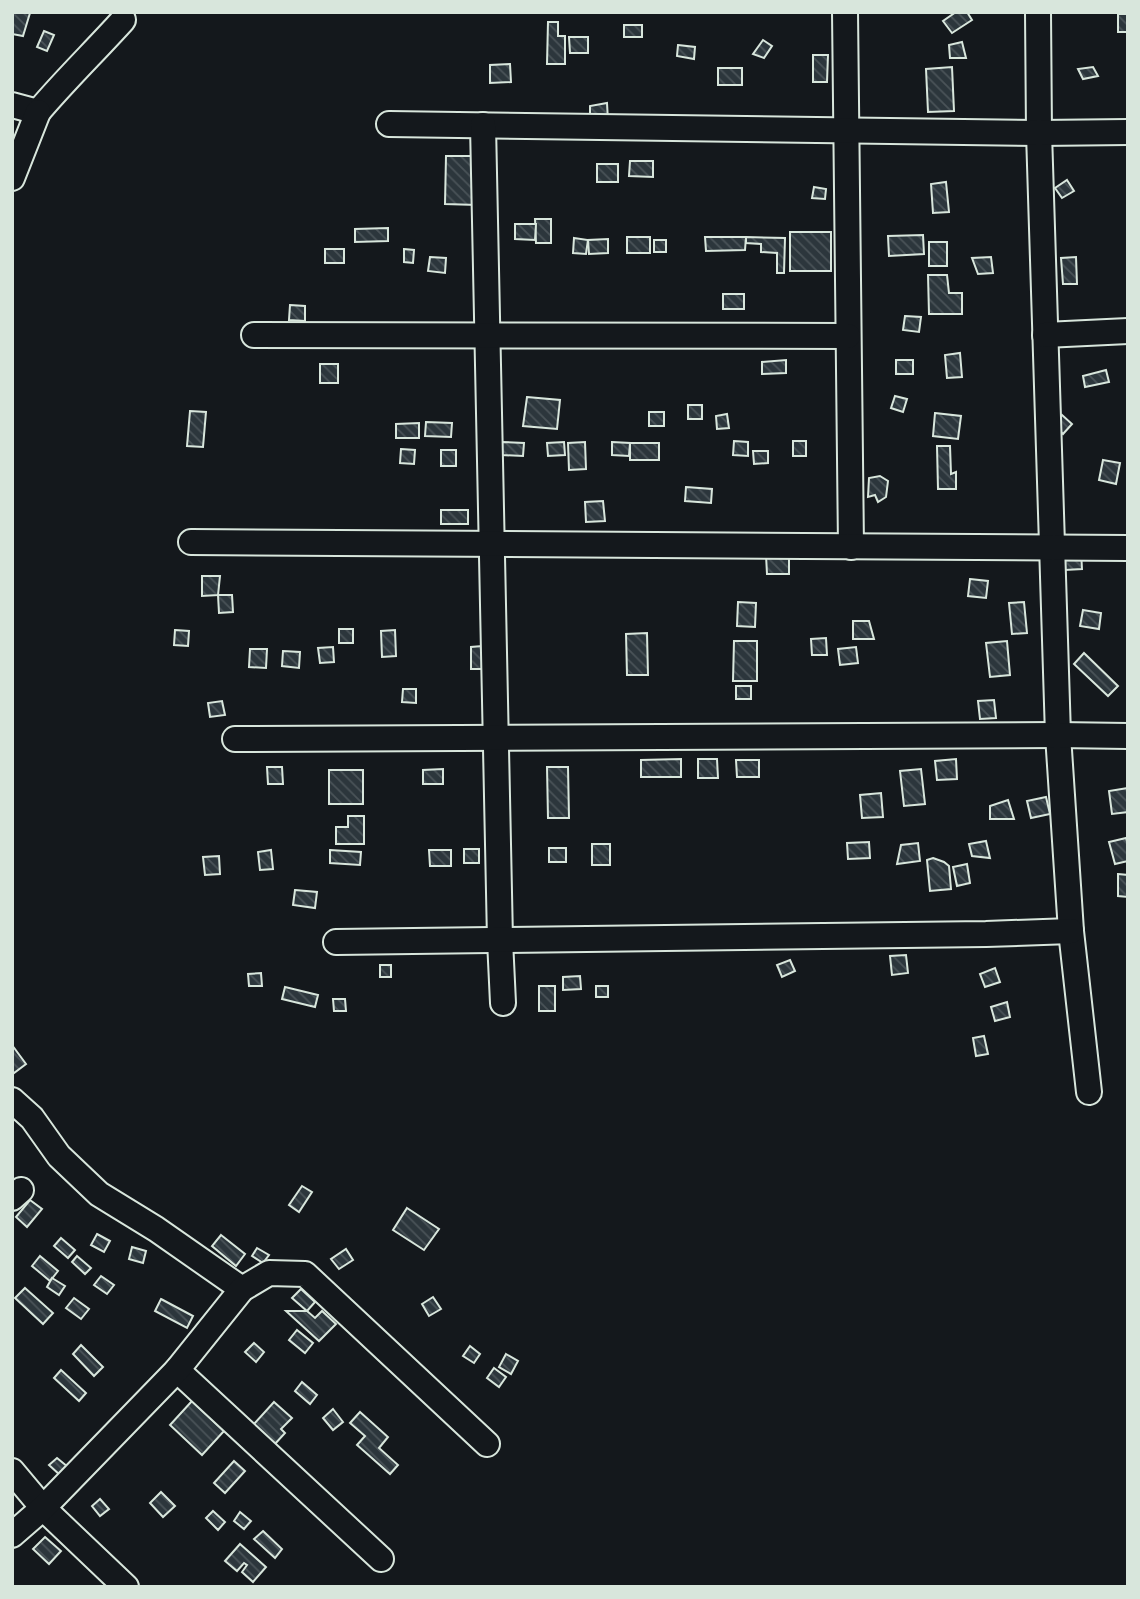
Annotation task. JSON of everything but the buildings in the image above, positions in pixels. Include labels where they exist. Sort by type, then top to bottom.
[{"type":"street","points":[[845,12],[851,547]]},
{"type":"street","points":[[1038,12],[1038,133],[1058,735],[1070,931],[1089,1092]]},
{"type":"street","points":[[12,178],[38,112],[123,20]]},
{"type":"street","points":[[12,105],[38,112]]},
{"type":"street","points":[[389,124],[1128,132]]},
{"type":"street","points":[[484,125],[503,1003]]},
{"type":"street","points":[[1045,335],[1128,331]]},
{"type":"street","points":[[254,335],[848,336]]},
{"type":"street","points":[[191,542],[1128,548]]},
{"type":"street","points":[[235,739],[1128,736]]},
{"type":"street","points":[[337,942],[1070,931]]},
{"type":"street","points":[[12,1100],[32,1118],[59,1156],[99,1194],[156,1229],[242,1289]]},
{"type":"street","points":[[12,1535],[43,1508],[177,1370],[242,1289],[269,1273],[305,1274],[487,1444]]},
{"type":"street","points":[[177,1370],[382,1559]]},
{"type":"street","points":[[12,1471],[43,1508],[126,1587]]}]
